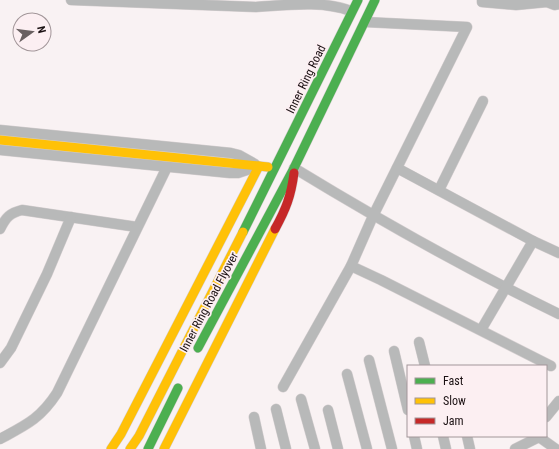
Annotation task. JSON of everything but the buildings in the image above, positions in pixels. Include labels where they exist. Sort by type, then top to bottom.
[{"type":"main road","name":"Inner Ring Road","points":[[276,168],[351,11],[358,0]]},
{"type":"main road","points":[[164,449],[287,206],[292,189],[294,168],[375,0]]},
{"type":"main road","points":[[0,140],[276,168]]},
{"type":"main road","points":[[111,449],[259,166]]},
{"type":"main road","name":"Inner Ring Road Flyover","points":[[130,449],[139,436],[276,168]]},
{"type":"main road","name":"Inner Ring Road Flyover","points":[[195,354],[294,168]]},
{"type":"main road","points":[[148,449],[181,382]]},
{"type":"street","points":[[71,0],[243,3],[271,6],[283,2],[332,5],[351,11]]},
{"type":"street","points":[[482,0],[482,2],[547,1],[555,5],[559,4]]},
{"type":"street","points":[[283,387],[351,266],[373,216],[467,27],[365,22]]},
{"type":"street","points":[[439,190],[483,101]]},
{"type":"street","points":[[0,130],[231,153],[246,158],[259,166]]},
{"type":"street","points":[[0,150],[230,173],[238,173],[259,166]]},
{"type":"street","points":[[0,439],[31,422],[41,414],[57,393],[167,167]]},
{"type":"street","points":[[294,168],[373,216],[506,288],[559,314]]},
{"type":"street","points":[[397,168],[559,253]]},
{"type":"street","points":[[0,229],[8,215],[22,210],[72,216],[137,227]]},
{"type":"street","points":[[0,363],[11,348],[47,274],[72,216]]},
{"type":"street","points":[[481,330],[533,240]]},
{"type":"street","points":[[351,266],[382,280],[551,366]]},
{"type":"street","points":[[419,342],[425,365]]},
{"type":"street","points":[[394,351],[407,406]]},
{"type":"street","points":[[369,360],[392,449]]},
{"type":"street","points":[[347,374],[367,449]]},
{"type":"street","points":[[301,399],[315,449]]},
{"type":"street","points":[[547,415],[559,402]]},
{"type":"street","points":[[276,409],[286,449]]},
{"type":"street","points":[[328,410],[338,449]]},
{"type":"street","points":[[254,417],[261,449]]},
{"type":"street","points":[[414,437],[418,449]]},
{"type":"street","points":[[443,437],[446,449]]},
{"type":"street","points":[[467,437],[470,449]]},
{"type":"street","points":[[515,449],[539,437],[556,449]]},
{"type":"traffic: fast","points":[[243,232],[358,0]]},
{"type":"traffic: fast","points":[[198,348],[294,168],[375,0]]},
{"type":"traffic: fast","points":[[148,449],[178,388]]},
{"type":"traffic: slow","points":[[0,140],[268,167]]},
{"type":"traffic: slow","points":[[111,449],[121,434],[259,166]]},
{"type":"traffic: slow","points":[[164,449],[275,229]]},
{"type":"traffic: slow","points":[[130,449],[139,436],[243,232]]},
{"type":"traffic: jam","points":[[275,229],[288,202],[294,173]]}]
